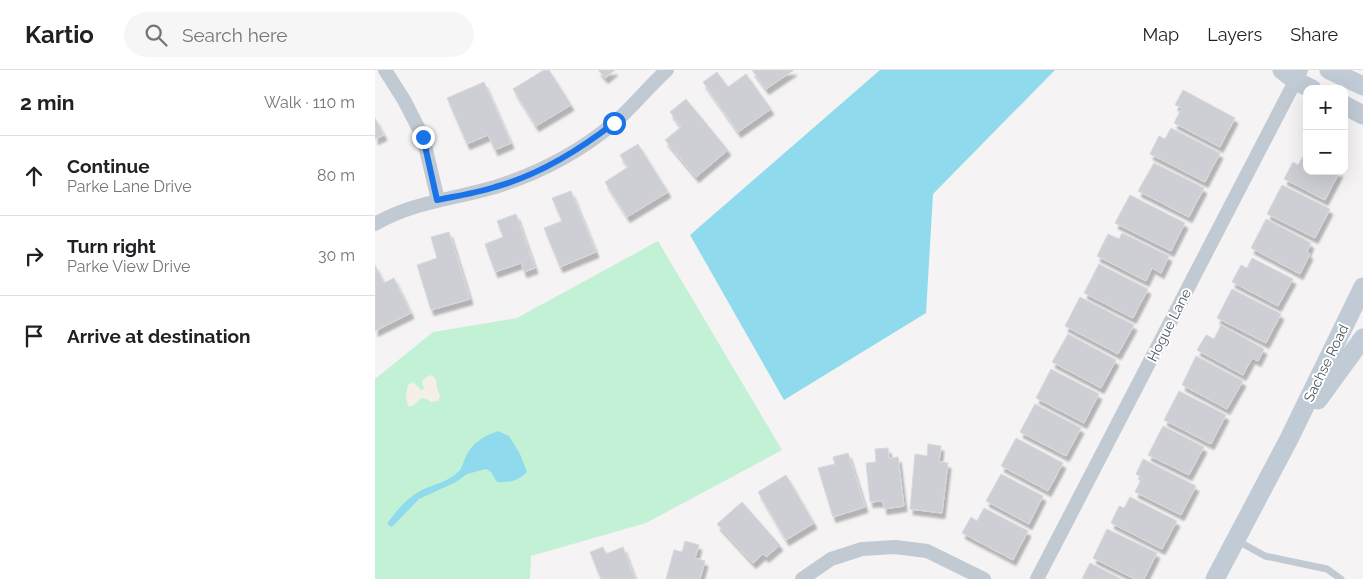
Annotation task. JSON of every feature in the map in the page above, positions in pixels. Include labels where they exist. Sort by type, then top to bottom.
[{"type":"main road","points":[[1329,70],[1363,86]]},
{"type":"main road","points":[[1348,107],[1363,115]]},
{"type":"main road","name":"Sachse Road","points":[[1215,579],[1289,439],[1363,287]]},
{"type":"main road","name":"Sachse Road","points":[[1289,439],[1363,338]]},
{"type":"street","points":[[385,70],[404,100],[423,137],[437,200]]},
{"type":"street","points":[[375,224],[408,209],[523,178],[559,161],[614,123],[667,70]]},
{"type":"street","name":"Hogue Lane","points":[[1037,579],[1298,77]]},
{"type":"street","points":[[802,579],[831,559],[862,549],[895,547],[927,551],[984,579]]},
{"type":"lane","points":[[1236,540],[1265,556],[1327,568],[1341,579]]},
{"type":"green space","points":[[658,241],[782,450],[646,523],[531,556],[530,579],[375,579],[375,379],[433,332],[517,318]]},
{"type":"sand","points":[[432,375],[436,380],[440,396],[438,401],[431,402],[421,398],[413,406],[408,406],[406,397],[408,385],[413,382],[421,390],[424,389],[422,381]]},
{"type":"water","points":[[880,70],[1055,70],[933,194],[926,313],[784,400],[690,235]]},
{"type":"water","points":[[498,431],[509,436],[520,454],[527,472],[524,475],[513,481],[497,482],[491,472],[486,469],[467,474],[456,482],[419,499],[392,527],[387,524],[394,514],[415,494],[456,474],[469,451],[476,443]]},
{"type":"building","points":[[544,70],[549,70],[571,105],[536,126],[513,89]]},
{"type":"building","points":[[598,70],[615,70],[605,78]]},
{"type":"building","points":[[752,70],[794,70],[766,89]]},
{"type":"building","points":[[717,72],[728,87],[746,74],[771,109],[738,132],[703,82]]},
{"type":"building","points":[[484,82],[511,143],[495,150],[488,135],[467,144],[447,98]]},
{"type":"building","points":[[1183,90],[1235,118],[1220,147],[1174,123],[1182,108],[1175,105]]},
{"type":"building","points":[[686,99],[728,150],[696,177],[665,140],[681,127],[670,112]]},
{"type":"building","points":[[375,118],[384,135],[375,139]]},
{"type":"building","points":[[1171,128],[1220,153],[1205,182],[1150,154],[1159,136],[1165,139]]},
{"type":"building","points":[[638,144],[668,192],[627,217],[605,182],[628,167],[620,155]]},
{"type":"building","points":[[1303,156],[1303,175],[1338,175],[1325,200],[1284,179],[1293,162],[1298,165]]},
{"type":"building","points":[[1154,163],[1204,188],[1189,217],[1138,191]]},
{"type":"building","points":[[1282,185],[1330,209],[1315,238],[1267,214]]},
{"type":"building","points":[[571,191],[596,252],[560,267],[544,228],[562,221],[552,198]]},
{"type":"building","points":[[1130,195],[1185,223],[1171,251],[1115,223]]},
{"type":"building","points":[[516,214],[535,268],[524,272],[521,263],[495,272],[485,244],[503,237],[497,221]]},
{"type":"building","points":[[1266,219],[1311,243],[1307,252],[1310,254],[1300,274],[1251,248]]},
{"type":"building","points":[[449,232],[470,299],[431,310],[417,265],[437,258],[431,237]]},
{"type":"building","points":[[1122,233],[1169,256],[1161,273],[1152,268],[1146,281],[1097,256],[1108,234],[1119,239]]},
{"type":"building","points":[[1252,258],[1293,279],[1278,306],[1232,282],[1241,265],[1247,268]]},
{"type":"building","points":[[1099,264],[1148,289],[1133,318],[1084,293]]},
{"type":"building","points":[[375,265],[384,283],[394,278],[411,313],[375,331]]},
{"type":"building","points":[[1232,289],[1281,314],[1266,343],[1217,318]]},
{"type":"building","points":[[1080,297],[1134,325],[1118,354],[1065,326]]},
{"type":"building","points":[[1221,325],[1264,349],[1258,361],[1252,358],[1243,375],[1197,350],[1206,335],[1214,339]]},
{"type":"building","points":[[1068,334],[1116,360],[1101,388],[1052,362]]},
{"type":"building","points":[[1196,356],[1243,381],[1227,409],[1182,385]]},
{"type":"building","points":[[1051,369],[1099,394],[1084,423],[1036,398]]},
{"type":"building","points":[[1179,391],[1226,415],[1211,444],[1164,420]]},
{"type":"building","points":[[1035,404],[1081,428],[1066,456],[1020,432]]},
{"type":"building","points":[[1163,426],[1204,447],[1189,475],[1148,455]]},
{"type":"building","points":[[1016,438],[1063,463],[1048,491],[1001,466]]},
{"type":"building","points":[[928,444],[941,446],[939,462],[948,463],[942,513],[910,509],[915,454],[927,456]]},
{"type":"building","points":[[888,448],[889,458],[898,457],[904,506],[884,509],[883,501],[870,502],[866,463],[876,462],[875,449]]},
{"type":"building","points":[[848,453],[865,507],[833,517],[818,468],[835,464],[833,457]]},
{"type":"building","points":[[1143,459],[1196,486],[1181,515],[1135,492],[1142,478],[1136,474]]},
{"type":"building","points":[[1001,474],[1043,496],[1029,524],[986,501]]},
{"type":"building","points":[[786,475],[814,523],[786,540],[758,492]]},
{"type":"building","points":[[1130,497],[1177,521],[1162,549],[1111,523],[1119,506],[1124,508]]},
{"type":"building","points":[[742,502],[780,545],[766,557],[763,554],[753,563],[717,524]]},
{"type":"building","points":[[984,508],[1028,531],[1013,560],[962,533],[971,517],[977,521]]},
{"type":"building","points":[[1107,529],[1157,553],[1144,579],[1135,579],[1093,558]]},
{"type":"building","points":[[685,541],[699,545],[695,558],[705,561],[700,579],[666,579],[674,550],[682,552]]},
{"type":"building","points":[[603,547],[606,554],[623,547],[635,579],[601,579],[590,552]]},
{"type":"building","points":[[1090,563],[1121,579],[1082,579]]},
{"type":"route","points":[[423,137],[437,200],[495,187],[523,178],[559,161],[614,123]]}]
